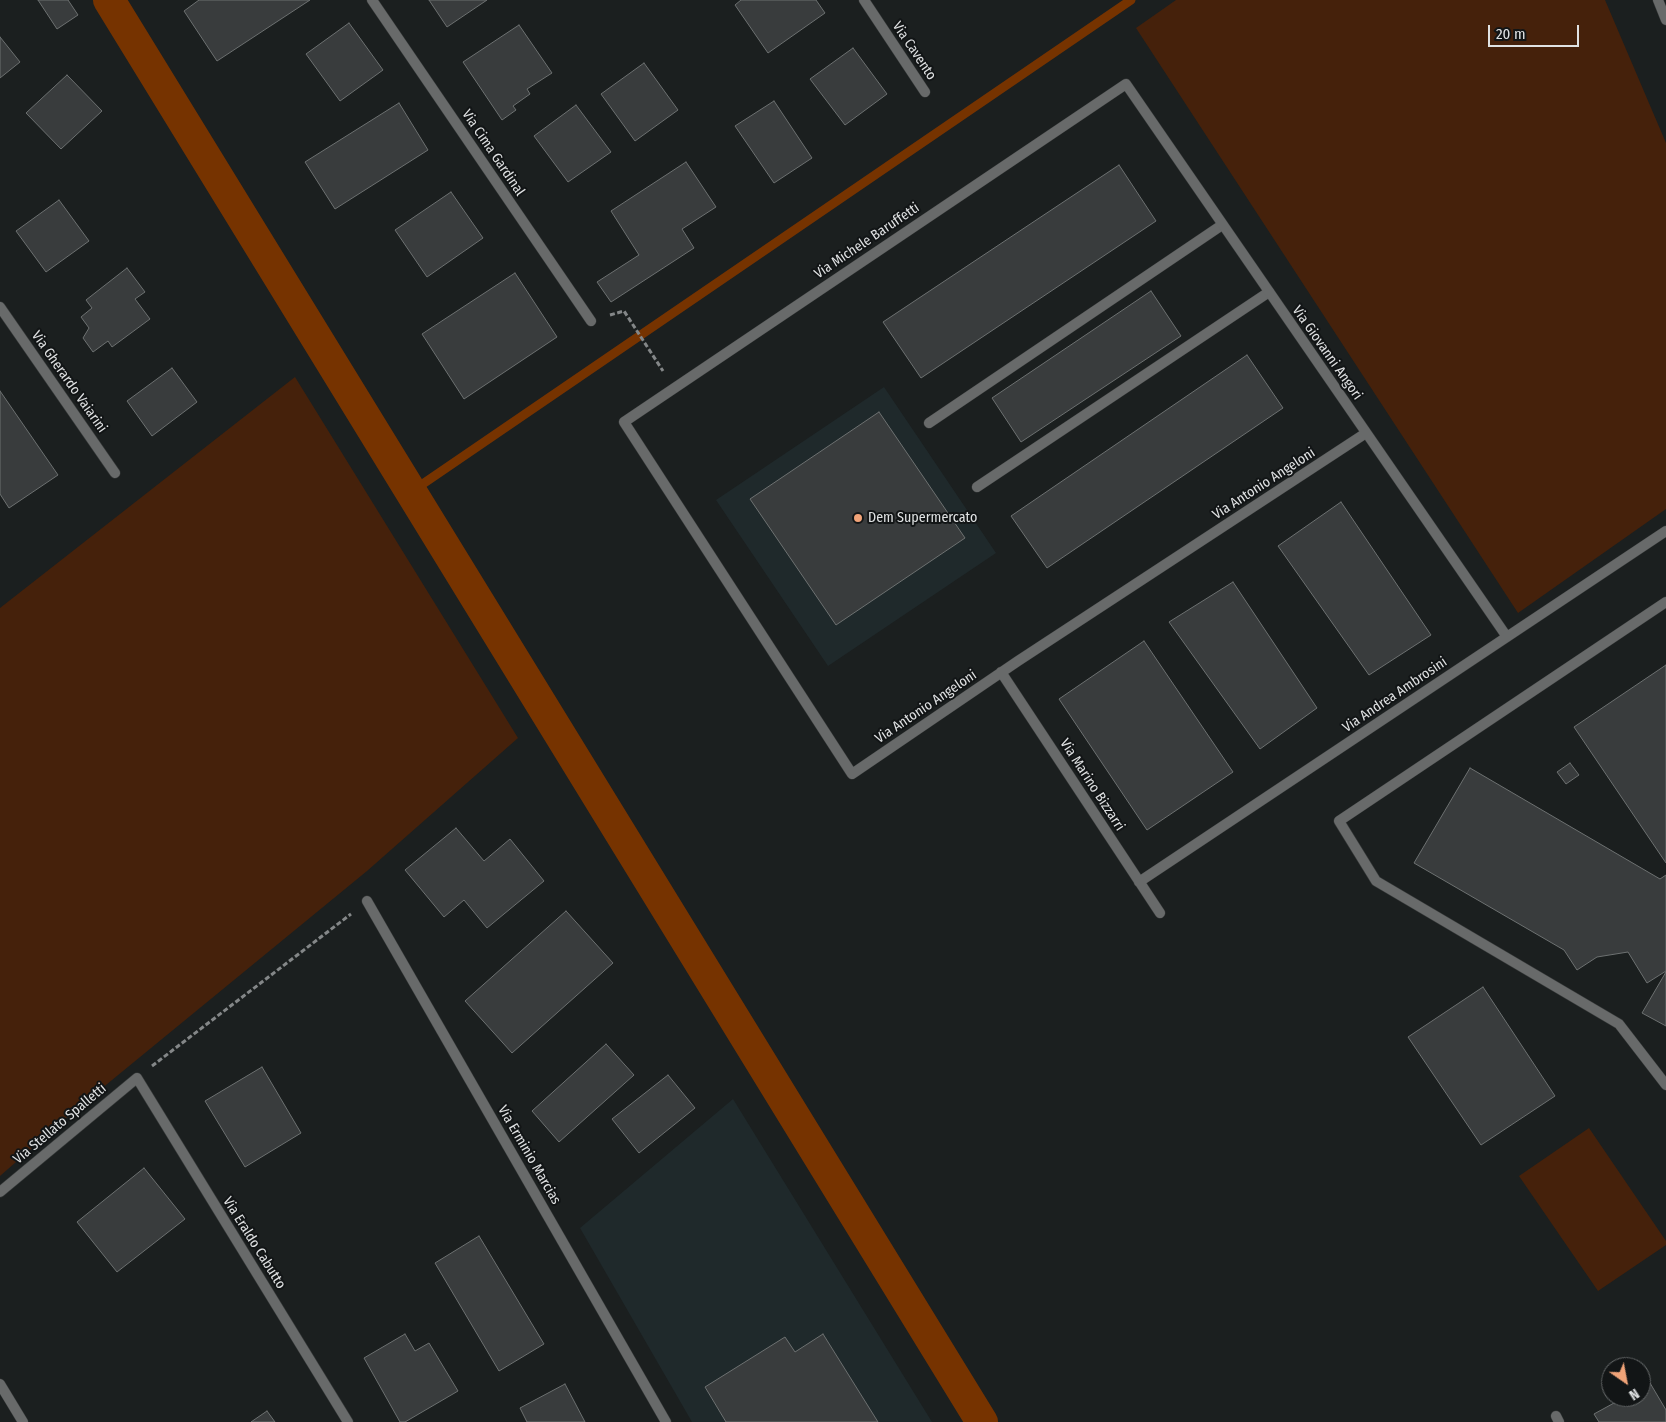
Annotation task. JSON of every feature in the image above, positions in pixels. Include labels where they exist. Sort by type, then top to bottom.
[{"type":"street","name":"Via Cima Gardinal","points":[[372,0],[590,321]]},
{"type":"street","name":"Via Cavento","points":[[864,0],[925,92]]},
{"type":"street","points":[[1658,0],[1666,20]]},
{"type":"street","name":"Via Giovanni Angori","points":[[1126,84],[1507,637]]},
{"type":"street","name":"Via Michele Baruffetti","points":[[624,422],[1126,84]]},
{"type":"street","points":[[929,423],[1222,225]]},
{"type":"street","points":[[976,487],[1269,292]]},
{"type":"street","name":"Via Gherardo Vaiarini","points":[[0,307],[115,473]]},
{"type":"street","name":"Via Antonio Angeloni","points":[[624,422],[852,774],[1001,672],[1366,433]]},
{"type":"street","name":"Via Andrea Ambrosini","points":[[1139,882],[1666,531]]},
{"type":"street","points":[[1666,602],[1339,821],[1376,881],[1619,1024],[1666,1085]]},
{"type":"street","name":"Via Marino Bizzarri","points":[[1001,672],[1160,912]]},
{"type":"street","name":"Via Erminio Marcias","points":[[367,901],[666,1422]]},
{"type":"street","name":"Via Stellato Spalletti","points":[[0,1192],[137,1078]]},
{"type":"street","name":"Via Eraldo Cabutto","points":[[137,1078],[348,1422]]},
{"type":"street","points":[[0,1384],[23,1422]]},
{"type":"path","points":[[590,321],[624,311],[665,374]]},
{"type":"path","points":[[137,1078],[367,901]]},
{"type":"shaded area","points":[[1176,0],[1605,0],[1666,143],[1666,509],[1518,613],[1136,28]]},
{"type":"shaded area","points":[[295,377],[518,738],[367,871],[73,1112],[0,1176],[0,608]]},
{"type":"shaded area","points":[[884,387],[996,553],[828,666],[716,500]]},
{"type":"shaded area","points":[[733,1099],[932,1422],[692,1422],[580,1228]]},
{"type":"shaded area","points":[[1589,1128],[1666,1241],[1666,1245],[1598,1291],[1519,1176]]},
{"type":"building","points":[[38,0],[68,0],[78,15],[57,29]]},
{"type":"building","points":[[199,0],[310,0],[217,61],[184,11]]},
{"type":"building","points":[[429,0],[487,0],[447,27]]},
{"type":"building","points":[[741,0],[816,0],[825,13],[768,53],[735,5]]},
{"type":"building","points":[[349,23],[383,70],[340,101],[306,54]]},
{"type":"building","points":[[519,25],[552,73],[527,89],[530,94],[513,106],[516,110],[502,120],[463,62]]},
{"type":"building","points":[[0,37],[20,62],[0,78]]},
{"type":"building","points":[[853,48],[887,94],[845,125],[810,79]]},
{"type":"building","points":[[644,63],[678,110],[635,141],[601,94]]},
{"type":"building","points":[[67,75],[102,111],[61,149],[26,113]]},
{"type":"building","points":[[774,101],[812,158],[774,183],[735,126]]},
{"type":"building","points":[[399,103],[428,150],[335,209],[305,162]]},
{"type":"building","points":[[576,105],[611,152],[568,182],[534,136]]},
{"type":"building","points":[[686,162],[716,207],[682,229],[694,248],[611,302],[597,282],[639,255],[611,211]]},
{"type":"building","points":[[1119,165],[1156,221],[921,378],[883,322]]},
{"type":"building","points":[[451,192],[483,238],[427,277],[395,230]]},
{"type":"building","points":[[59,200],[89,241],[46,272],[16,231]]},
{"type":"building","points":[[127,268],[145,292],[135,299],[150,319],[112,347],[108,341],[93,352],[83,338],[89,328],[81,317],[92,308],[86,300]]},
{"type":"building","points":[[515,273],[557,337],[464,399],[422,334]]},
{"type":"building","points":[[1151,291],[1181,336],[1021,442],[992,398]]},
{"type":"building","points":[[1247,355],[1283,408],[1047,568],[1011,516]]},
{"type":"building","points":[[172,368],[197,402],[152,436],[127,401]]},
{"type":"building","points":[[0,391],[58,475],[9,508],[0,494]]},
{"type":"building","name":"Dem Supermercato","points":[[879,412],[965,538],[836,625],[750,499]]},
{"type":"building","points":[[1341,502],[1431,635],[1369,675],[1278,546]]},
{"type":"building","points":[[1233,582],[1317,708],[1260,749],[1169,622]]},
{"type":"building","points":[[1144,641],[1233,772],[1147,830],[1059,699]]},
{"type":"building","points":[[1666,665],[1666,863],[1574,727]]},
{"type":"building","points":[[1570,763],[1579,775],[1566,784],[1557,772]]},
{"type":"building","points":[[1470,768],[1660,879],[1666,875],[1666,971],[1647,983],[1628,952],[1597,957],[1577,970],[1564,950],[1414,863]]},
{"type":"building","points":[[456,828],[484,861],[510,839],[544,881],[487,928],[464,900],[444,917],[405,870]]},
{"type":"building","points":[[566,911],[613,963],[512,1053],[465,1001]]},
{"type":"building","points":[[1666,972],[1666,1026],[1642,1013]]},
{"type":"building","points":[[1483,987],[1555,1096],[1481,1145],[1408,1037]]},
{"type":"building","points":[[606,1044],[634,1075],[559,1142],[532,1111]]},
{"type":"building","points":[[262,1067],[301,1133],[245,1167],[205,1101]]},
{"type":"building","points":[[668,1075],[695,1108],[639,1153],[612,1119]]},
{"type":"building","points":[[144,1168],[185,1219],[117,1272],[77,1222]]},
{"type":"building","points":[[479,1236],[544,1344],[499,1371],[435,1263]]},
{"type":"building","points":[[405,1334],[415,1351],[429,1343],[458,1391],[405,1422],[400,1422],[364,1358]]},
{"type":"building","points":[[823,1334],[878,1422],[726,1422],[705,1387],[785,1337],[795,1352]]},
{"type":"building","points":[[565,1384],[585,1422],[527,1422],[520,1408]]},
{"type":"building","points":[[1651,1385],[1666,1410],[1666,1422],[1599,1422],[1594,1414],[1607,1407],[1651,1407]]},
{"type":"building","points":[[267,1411],[275,1422],[251,1422]]},
{"type":"waterway","points":[[109,0],[982,1422]]},
{"type":"waterway","points":[[411,492],[1131,0]]},
{"type":"place","name":"Dem Supermercato","points":[[858,518]]}]
